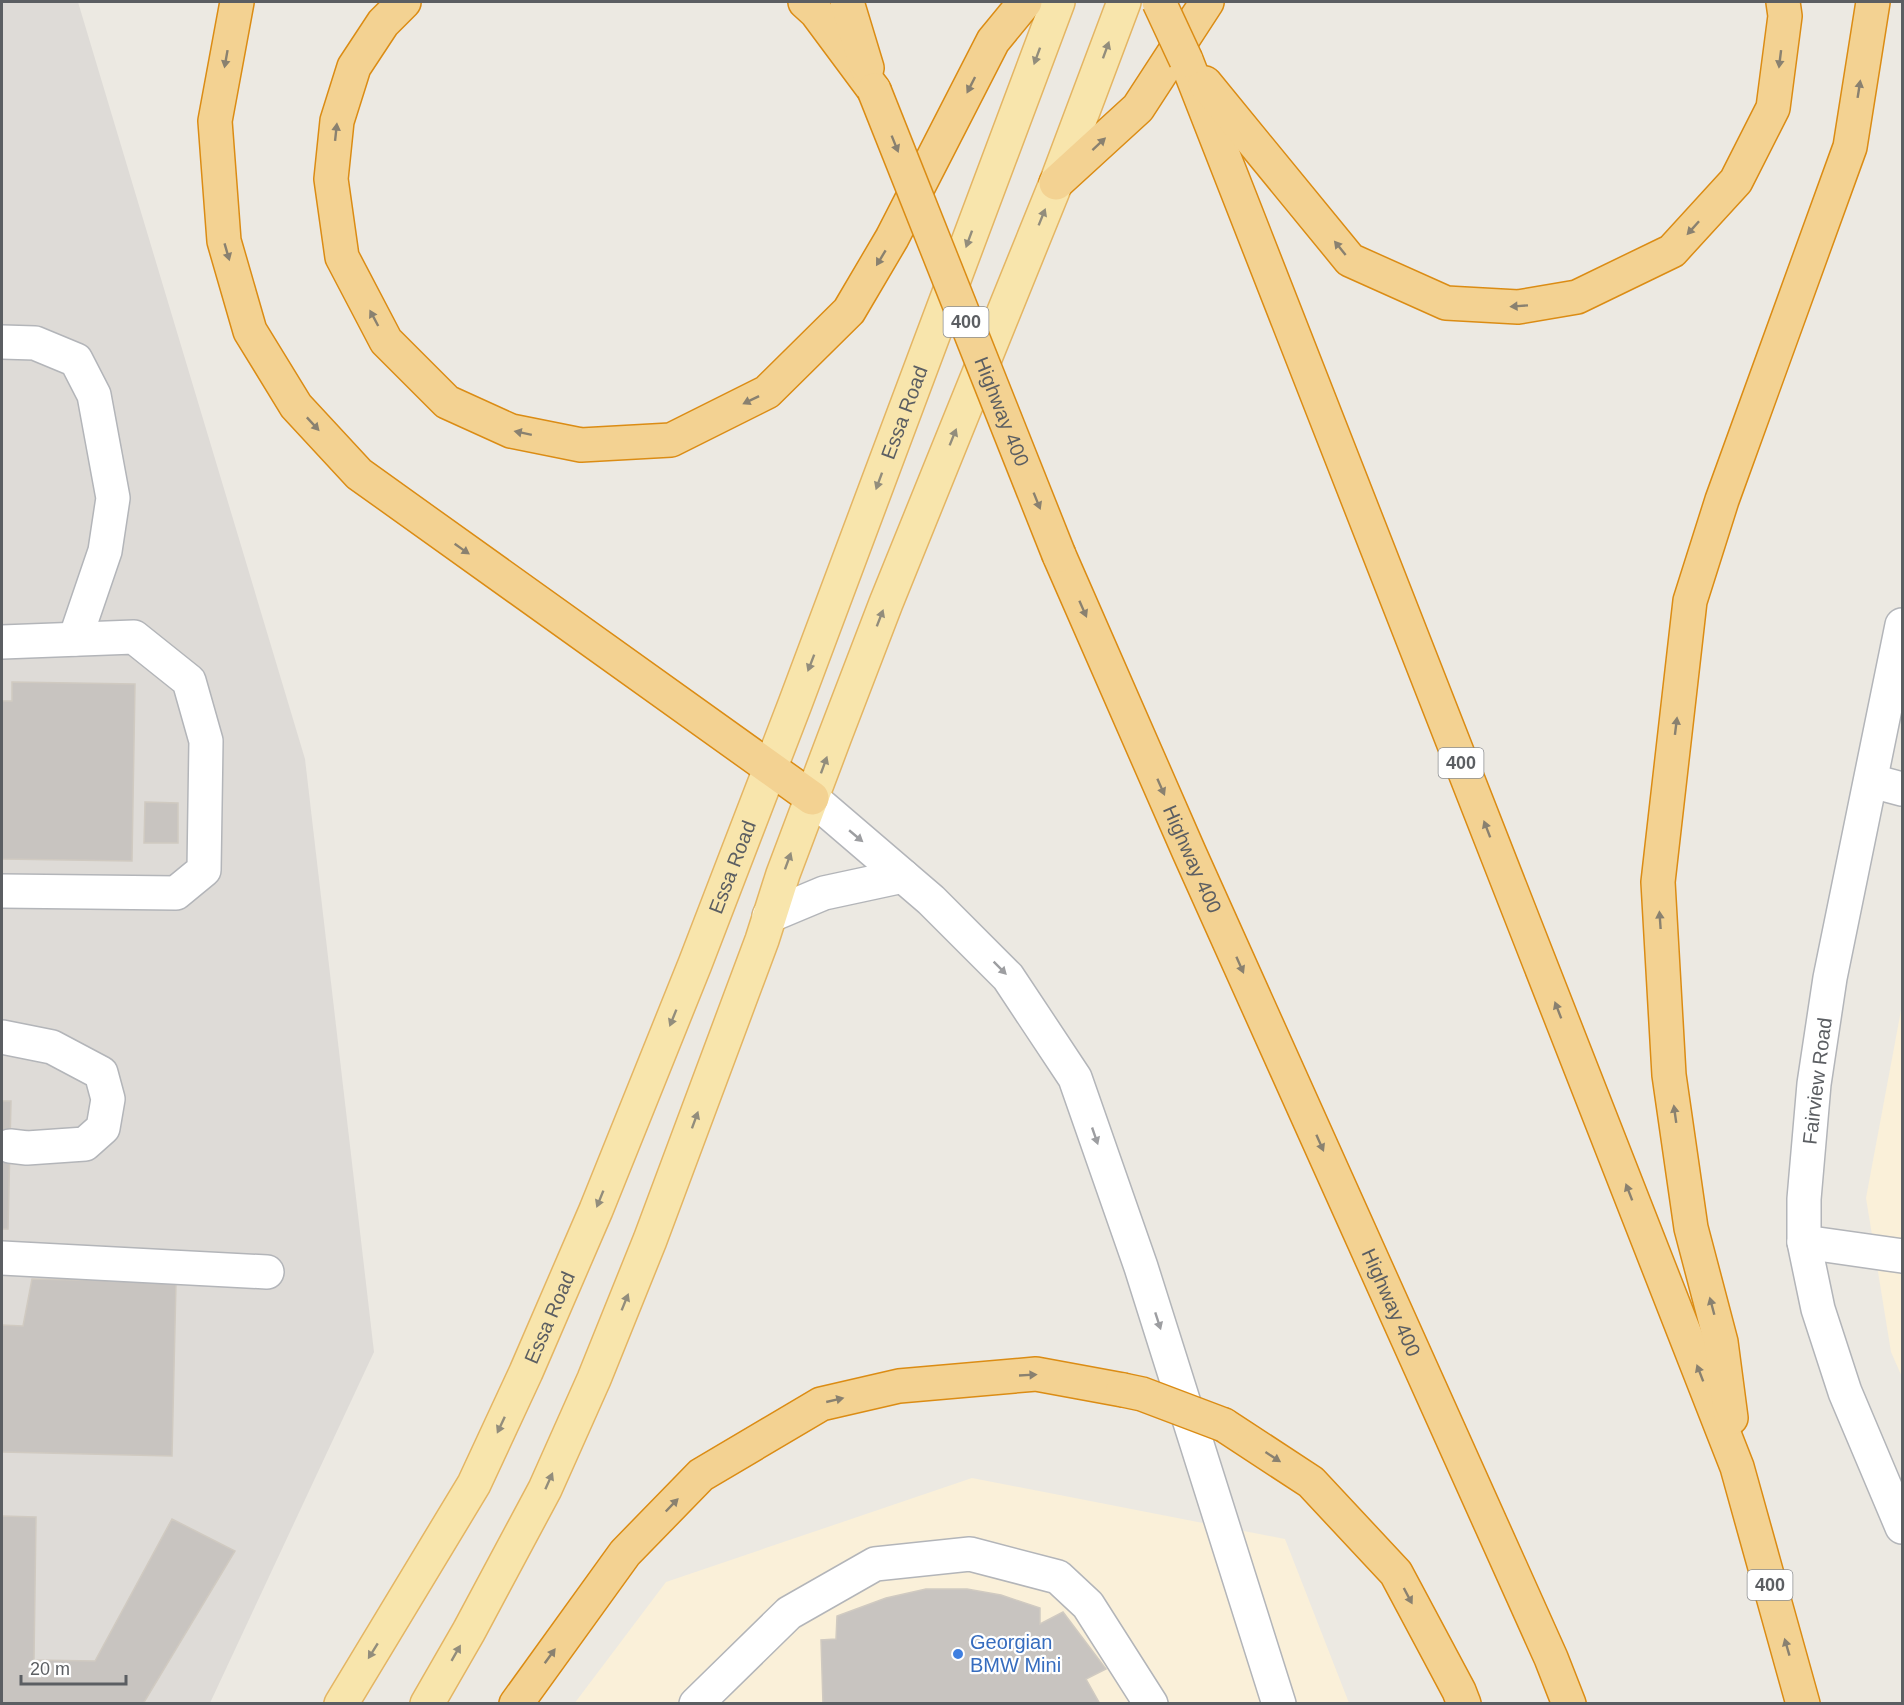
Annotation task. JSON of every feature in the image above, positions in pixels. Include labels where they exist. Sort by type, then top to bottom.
[{"type":"highway","points":[[237,2],[216,121],[224,241],[250,331],[296,406],[359,474],[812,798]]},
{"type":"highway","points":[[404,2],[383,23],[354,67],[337,121],[332,179],[342,257],[386,341],[447,402],[511,431],[580,446],[671,440],[767,393],[849,311],[892,238],[993,41],[1026,2]]},
{"type":"highway","points":[[805,2],[816,12],[874,90]]},
{"type":"highway","name":"Highway 400","points":[[847,2],[874,90],[1059,555],[1189,852],[1536,1625],[1569,1704]]},
{"type":"highway","name":"400","points":[[1159,2],[1186,60],[1737,1467],[1803,1704]]},
{"type":"highway","points":[[1056,183],[1138,108],[1208,2]]},
{"type":"highway","points":[[1186,60],[1350,260],[1446,303],[1518,307],[1577,297],[1672,251],[1736,181],[1773,108],[1785,16],[1783,2]]},
{"type":"highway","points":[[1737,1467],[1721,1342],[1691,1228],[1670,1075],[1658,882],[1690,601],[1725,490],[1850,147],[1873,2]]},
{"type":"highway","points":[[516,1704],[625,1553],[701,1475],[821,1404],[899,1386],[1036,1374],[1142,1394],[1224,1425],[1311,1482],[1396,1573],[1464,1704]]},
{"type":"main road","name":"Essa Road","points":[[341,1704],[474,1484],[526,1372],[600,1199],[699,954],[1058,2]]},
{"type":"main road","points":[[427,1704],[545,1489],[590,1389],[650,1240],[885,603],[1056,183],[1124,2]]},
{"type":"street","points":[[2,342],[35,343],[76,360],[94,395],[113,498],[105,551],[75,639]]},
{"type":"street","name":"Fairview Road","points":[[1902,625],[1887,785],[1830,978],[1814,1084],[1804,1199],[1804,1242],[1818,1309],[1845,1392],[1902,1527]]},
{"type":"street","points":[[2,642],[134,637],[189,681],[206,741],[204,870],[176,893],[2,891]]},
{"type":"street","points":[[812,798],[931,900],[1008,977],[1075,1078],[1141,1267],[1279,1704]]},
{"type":"street","points":[[769,916],[824,893],[903,876]]},
{"type":"street","points":[[2,1037],[52,1047],[101,1073],[108,1099],[103,1128],[85,1144],[27,1148],[10,1146]]},
{"type":"street","points":[[1804,1242],[1902,1256]]},
{"type":"street","points":[[2,1258],[267,1272]]},
{"type":"street","points":[[696,1704],[789,1613],[875,1564],[970,1554],[1058,1577],[1088,1605],[1151,1704]]},
{"type":"shaded area","points":[[2,2],[78,2],[305,759],[374,1352],[210,1703],[2,1704]]},
{"type":"shaded area","points":[[1902,1005],[1902,1377],[1891,1352],[1866,1198]]},
{"type":"shaded area","points":[[972,1478],[1285,1539],[1349,1703],[574,1704],[666,1582]]},
{"type":"building","points":[[12,682],[135,684],[132,861],[2,859],[2,701],[12,701]]},
{"type":"building","points":[[145,802],[178,803],[178,843],[144,843]]},
{"type":"building","points":[[2,1101],[11,1101],[8,1229],[2,1229]]},
{"type":"building","points":[[32,1279],[176,1282],[172,1456],[2,1452],[2,1325],[23,1326]]},
{"type":"building","points":[[2,1516],[36,1517],[34,1660],[95,1661],[172,1519],[235,1551],[143,1704],[2,1704]]},
{"type":"building","name":"Georgian BMW Mini","points":[[926,1589],[967,1589],[1001,1595],[1040,1608],[1040,1624],[1063,1612],[1106,1669],[1086,1679],[1100,1704],[823,1704],[821,1640],[836,1639],[837,1616],[886,1598]]},
{"type":"place","name":"Georgian BMW Mini","points":[[958,1654]]}]
